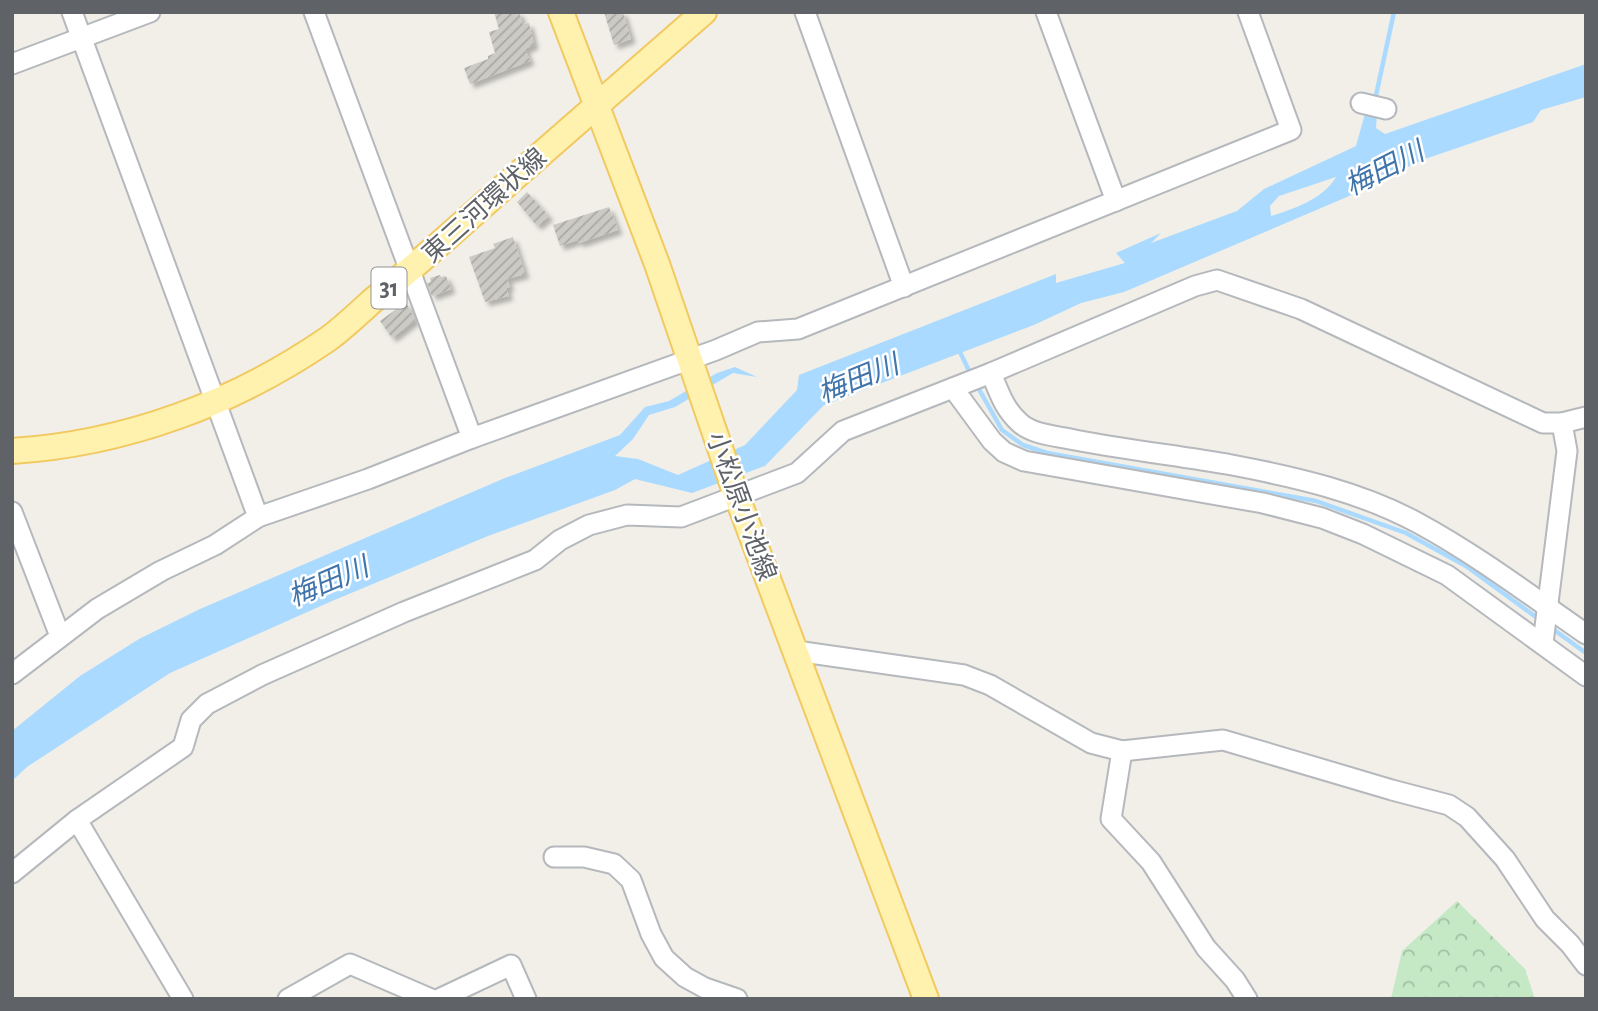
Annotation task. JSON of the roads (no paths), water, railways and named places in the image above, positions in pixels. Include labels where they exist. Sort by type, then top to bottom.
[{"type":"main road","name":"小松原小池線","points":[[561,12],[657,264],[735,491],[926,999]]},
{"type":"main road","name":"東三河環状線","points":[[12,451],[43,449],[110,437],[168,420],[267,376],[329,338],[704,12]]},
{"type":"street","points":[[72,12],[258,517]]},
{"type":"street","points":[[12,64],[149,12]]},
{"type":"street","points":[[314,12],[472,438]]},
{"type":"street","points":[[805,12],[904,287]]},
{"type":"street","points":[[1046,12],[1116,201]]},
{"type":"street","points":[[12,674],[97,609],[161,570],[215,545],[258,517],[368,479],[472,438],[691,365],[758,332],[798,329],[1291,130],[1248,12]]},
{"type":"street","points":[[1361,103],[1386,108]]},
{"type":"street","points":[[12,873],[78,820],[183,747],[191,720],[207,704],[262,675],[404,612],[535,561],[559,540],[589,525],[627,515],[681,517],[735,491],[797,473],[843,431],[974,380],[1195,286],[1217,280],[1301,309],[1543,423],[1562,423],[1586,417]]},
{"type":"street","points":[[974,380],[1022,425],[1045,434],[1122,449],[1231,465],[1322,485],[1417,522],[1475,557],[1586,634]]},
{"type":"street","points":[[974,380],[992,441],[1004,452],[1024,461],[1264,503],[1322,518],[1363,534],[1447,575],[1586,676]]},
{"type":"street","points":[[1543,643],[1567,451],[1562,423]]},
{"type":"street","points":[[12,512],[60,636]]},
{"type":"street","points":[[796,651],[964,675],[990,685],[1091,743],[1122,751],[1223,740],[1449,805],[1467,817],[1505,859],[1545,919],[1586,965]]},
{"type":"street","points":[[1122,751],[1111,819],[1151,862],[1206,948],[1235,980],[1247,999]]},
{"type":"street","points":[[78,820],[183,999]]},
{"type":"street","points":[[554,857],[584,857],[614,864],[631,880],[651,934],[664,958],[685,977],[737,999]]},
{"type":"street","points":[[288,999],[349,964],[431,999]]},
{"type":"street","points":[[439,999],[511,965],[526,999]]},
{"type":"water","name":"梅田川","points":[[1586,64],[1586,97],[1541,110],[1533,122],[1422,160],[1347,197],[1124,292],[1081,303],[1034,325],[824,405],[765,466],[692,493],[635,479],[615,490],[488,536],[332,601],[170,673],[27,767],[12,781],[12,731],[80,676],[139,639],[200,609],[505,478],[620,435],[645,407],[669,401],[717,373],[735,367],[757,377],[733,373],[675,407],[649,415],[633,439],[615,456],[638,459],[678,475],[745,445],[797,390],[799,375],[1056,274],[1056,283],[1125,263],[1116,253],[1161,233],[1151,243],[1237,211],[1264,189],[1356,146],[1366,110],[1377,114],[1376,128],[1385,134]],"holes":[[[1336,177],[1330,185],[1307,202],[1271,216],[1270,206],[1279,196]]]},
{"type":"waterway","points":[[1375,100],[1394,12]]},
{"type":"waterway","points":[[959,350],[972,377]]},
{"type":"waterway","points":[[976,384],[1002,430],[1023,445],[1047,453],[1316,501],[1406,533],[1466,566],[1540,620]]},
{"type":"waterway","points":[[1550,627],[1586,653]]}]
